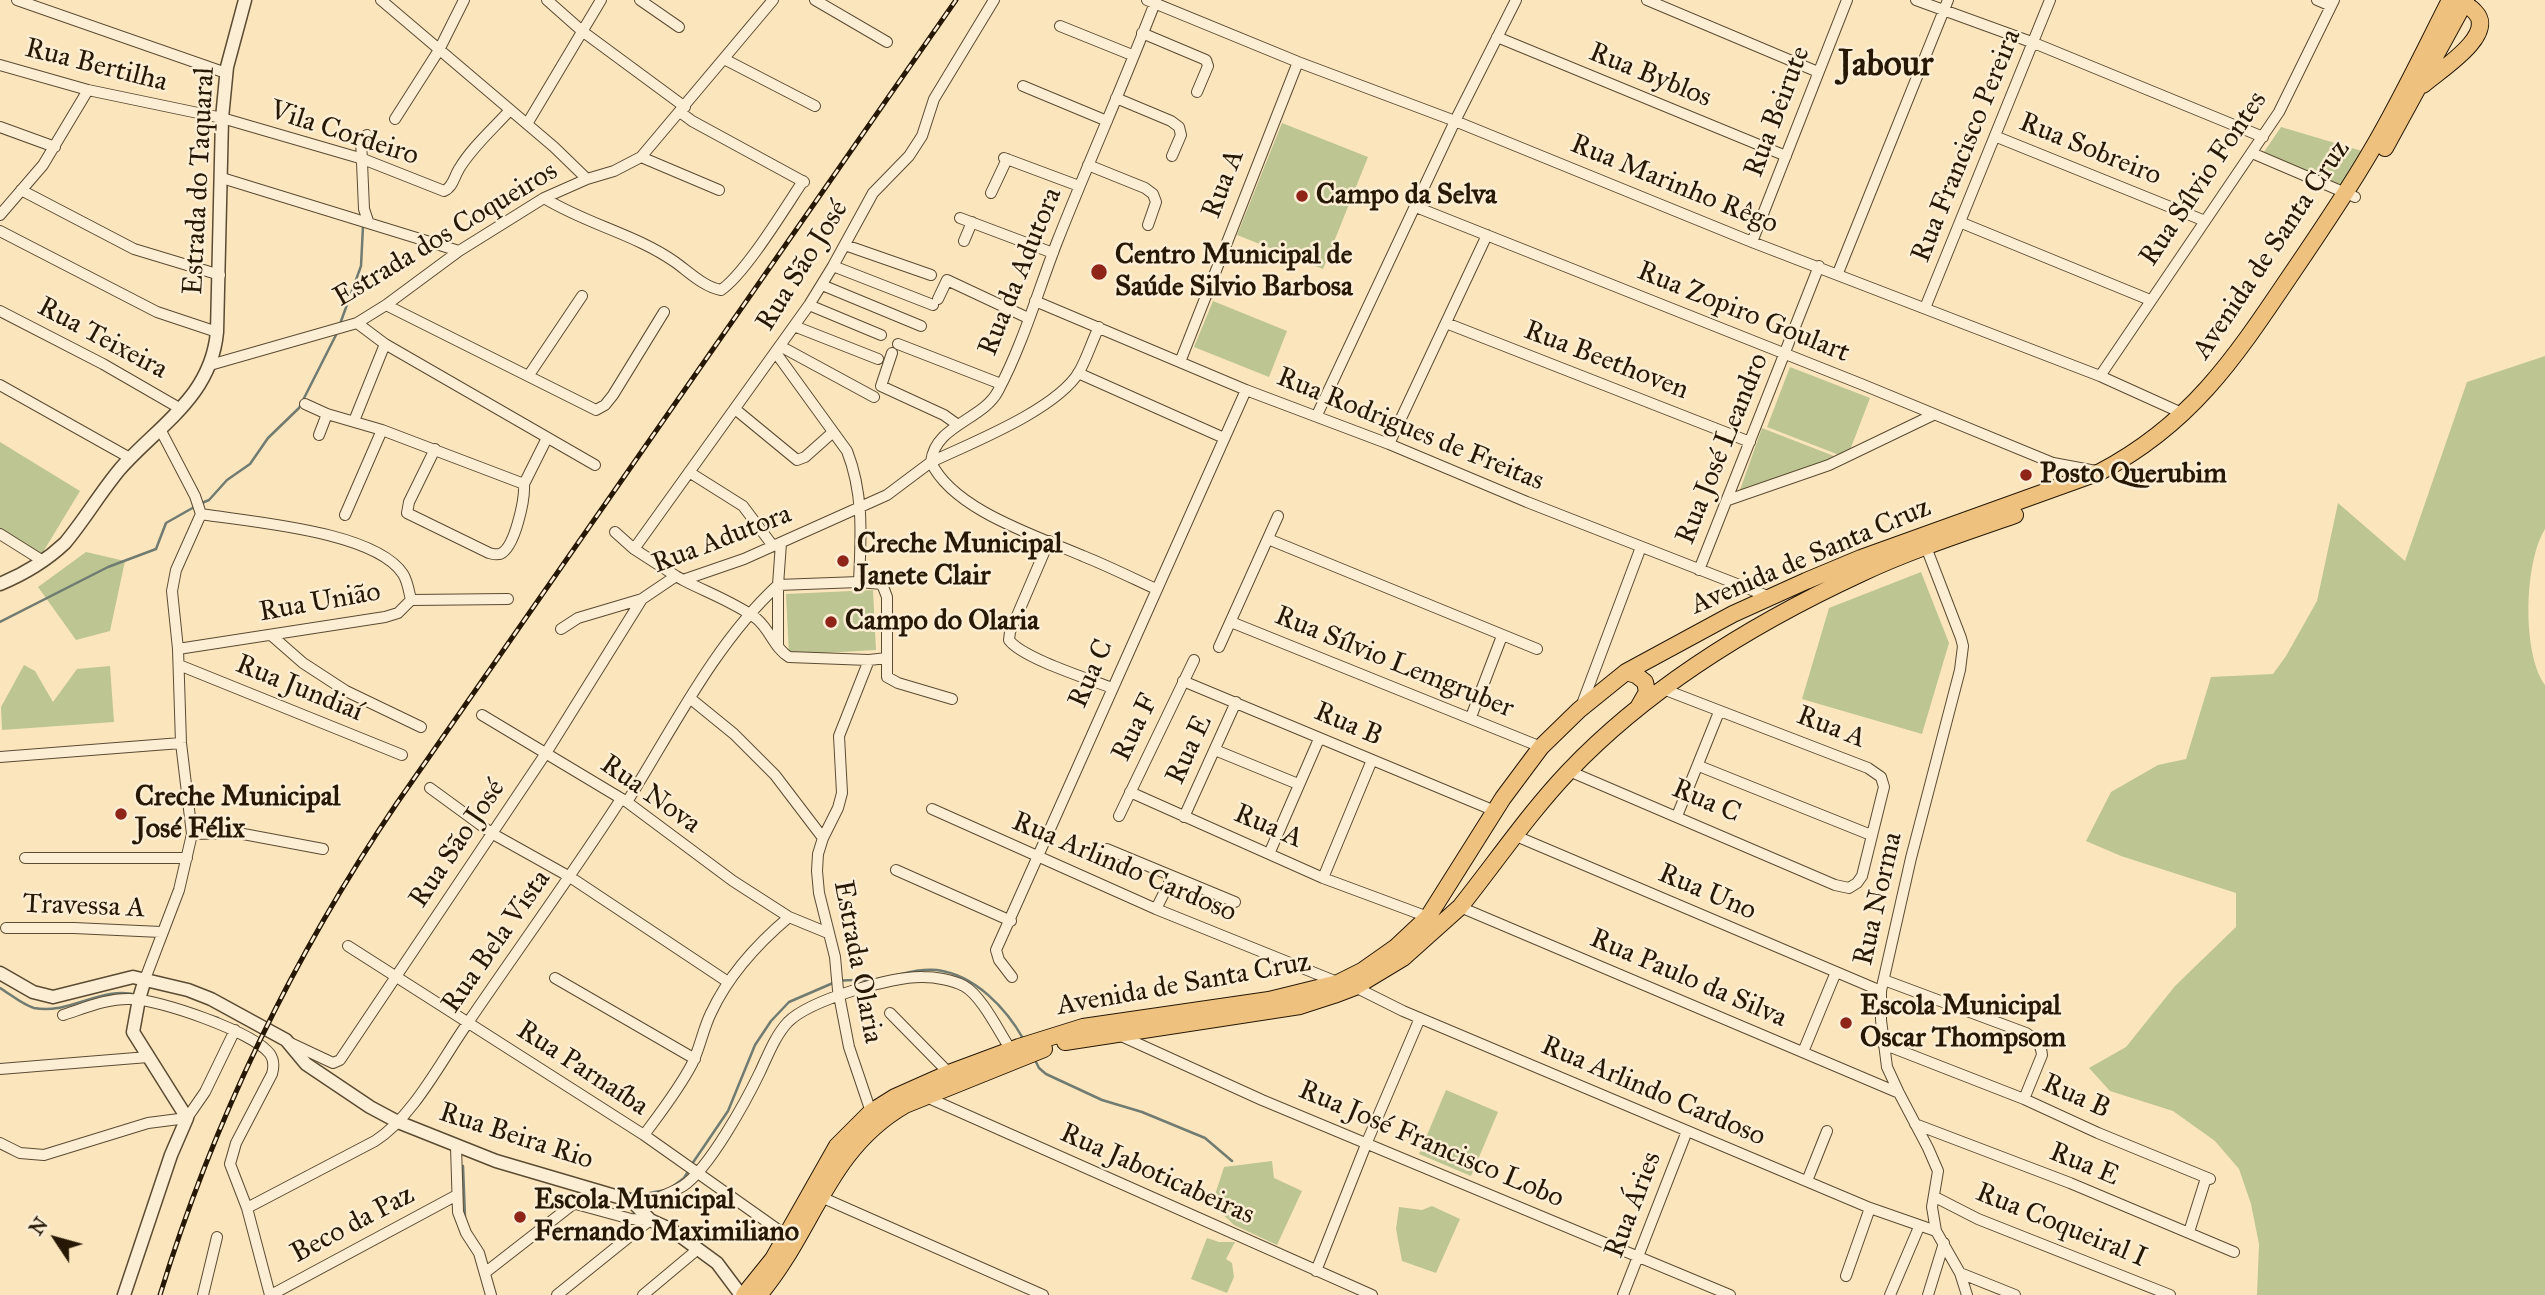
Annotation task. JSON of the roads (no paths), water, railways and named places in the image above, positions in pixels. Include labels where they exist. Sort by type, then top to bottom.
[{"type":"main road","points":[[2413,97],[2424,84],[2462,53],[2478,32],[2479,16],[2473,9],[2456,4]]},
{"type":"main road","name":"Avenida de Santa Cruz","points":[[743,1295],[773,1259],[837,1146],[871,1112],[914,1087],[949,1073],[1027,1049],[1300,1006],[1355,987],[1403,958],[1460,907],[1569,771],[1601,740],[1663,689],[1719,651],[1777,616],[1863,572],[2102,480],[2162,446],[2211,401],[2236,370],[2413,97],[2456,4]]},
{"type":"main road","name":"Avenida de Santa Cruz","points":[[759,1295],[796,1244],[843,1160],[869,1130],[885,1117],[1027,1049],[1083,1027],[1269,1000],[1305,993],[1338,982],[1396,947],[1428,917],[1495,811],[1541,747],[1579,710],[1626,672],[1770,597],[2053,477],[2099,472],[2154,439],[2184,414],[2223,371],[2351,195],[2381,134],[2456,4]]},
{"type":"main road","points":[[1626,672],[1641,679],[1647,687],[1645,697],[1636,711]]},
{"type":"main road","points":[[1495,811],[1500,825],[1516,836]]},
{"type":"street","points":[[16,0],[226,73]]},
{"type":"street","points":[[381,0],[527,124],[587,179]]},
{"type":"street","points":[[396,119],[439,50],[464,0]]},
{"type":"street","points":[[544,198],[592,224],[647,246],[718,290],[727,286],[803,182],[692,121],[547,0]]},
{"type":"street","points":[[527,124],[601,0]]},
{"type":"street","points":[[640,0],[678,27]]},
{"type":"street","name":"Estrada dos Coqueiros","points":[[210,365],[357,323],[459,251],[544,198],[587,179],[614,171],[640,157],[773,0]]},
{"type":"street","points":[[815,0],[887,42]]},
{"type":"street","name":"Rua São José","points":[[635,549],[809,305],[873,193],[909,156],[922,136],[934,99],[994,0]]},
{"type":"street","points":[[1317,415],[1455,121],[1516,0]]},
{"type":"street","points":[[1647,0],[1818,72]]},
{"type":"street","name":"Rua Beirute","points":[[1752,242],[1847,0]]},
{"type":"street","points":[[1916,0],[2034,43],[2263,137]]},
{"type":"street","points":[[1838,273],[1948,0]]},
{"type":"street","name":"Rua Francisco Pereira","points":[[1925,308],[1997,137],[2050,0]]},
{"type":"street","points":[[2317,0],[2333,3]]},
{"type":"street","name":"Estrada do Taquaral","points":[[210,365],[215,353],[220,275],[222,118],[226,73],[240,1]]},
{"type":"street","name":"Rua da Adutora","points":[[861,508],[895,490],[931,462],[938,444],[958,425],[988,404],[998,392],[1142,33],[1152,1]]},
{"type":"street","name":"Rua Marinho Rêgo","points":[[1152,1],[1298,62],[1455,121],[1752,242],[2100,376],[2184,414]]},
{"type":"street","name":"Rua Sílvio Fontes","points":[[2100,376],[2263,137],[2279,111],[2333,3]]},
{"type":"street","points":[[1060,26],[1132,55]]},
{"type":"street","points":[[1142,33],[1206,60],[1208,66],[1197,92]]},
{"type":"street","name":"Rua Byblos","points":[[1497,37],[1786,156]]},
{"type":"street","points":[[724,59],[815,106]]},
{"type":"street","name":"Rua A","points":[[1180,362],[1298,62]]},
{"type":"street","name":"Rua Bertilha","points":[[0,65],[88,90],[222,118]]},
{"type":"street","points":[[1023,86],[1107,121]]},
{"type":"street","points":[[0,215],[55,147],[88,90]]},
{"type":"street","points":[[1116,98],[1171,121],[1179,127],[1181,135],[1172,156]]},
{"type":"street","name":"Vila Cordeiro","points":[[222,118],[363,159],[440,190],[447,190],[451,187],[458,169],[510,110]]},
{"type":"street","points":[[0,127],[55,147]]},
{"type":"street","points":[[364,220],[361,139],[367,135]]},
{"type":"street","name":"Rua Sobreiro","points":[[1997,137],[2205,220]]},
{"type":"street","points":[[2252,153],[2351,195]]},
{"type":"street","points":[[640,157],[719,190]]},
{"type":"street","points":[[991,193],[1005,158],[1079,186]]},
{"type":"street","points":[[1088,166],[1151,192],[1156,202],[1148,225]]},
{"type":"street","points":[[222,178],[459,251]]},
{"type":"street","points":[[21,190],[134,249],[220,275]]},
{"type":"street","name":"Rua Zopiro Goulart","points":[[1416,207],[1933,415],[2053,477],[2099,472]]},
{"type":"street","points":[[960,218],[1053,253]]},
{"type":"street","points":[[964,241],[972,222]]},
{"type":"street","points":[[1962,223],[2150,299]]},
{"type":"street","points":[[0,230],[156,312],[217,332]]},
{"type":"street","points":[[1389,444],[1487,235]]},
{"type":"street","points":[[845,245],[931,275]]},
{"type":"street","points":[[833,266],[936,302],[947,280],[1028,318]]},
{"type":"street","name":"Rua José Leandro","points":[[1699,570],[1819,266]]},
{"type":"street","points":[[822,285],[921,326]]},
{"type":"street","points":[[529,375],[582,296]]},
{"type":"street","name":"Rua Rodrigues de Freitas","points":[[1035,301],[1246,390],[1317,415],[1770,597]]},
{"type":"street","points":[[386,305],[529,375],[590,409],[601,409],[612,396],[664,312]]},
{"type":"street","points":[[809,305],[881,335]]},
{"type":"street","name":"Rua Teixeira","points":[[0,312],[103,364],[181,409]]},
{"type":"street","points":[[357,323],[386,344],[595,465]]},
{"type":"street","name":"Rua Beethoven","points":[[1446,323],[1750,442]]},
{"type":"street","points":[[794,327],[877,359]]},
{"type":"street","points":[[1099,327],[1078,373],[1066,387],[1010,424],[931,462],[944,482],[973,505],[1156,589]]},
{"type":"street","points":[[354,421],[386,344]]},
{"type":"street","points":[[898,344],[1001,384]]},
{"type":"street","points":[[778,349],[874,397]]},
{"type":"street","points":[[778,349],[832,433],[848,451],[861,508],[859,582]]},
{"type":"street","points":[[892,353],[881,386],[958,425]]},
{"type":"street","points":[[0,584],[24,573],[65,543],[130,458],[195,392],[210,365]]},
{"type":"street","points":[[1078,373],[1224,438]]},
{"type":"street","points":[[0,385],[130,458]]},
{"type":"street","name":"Rua C","points":[[1012,977],[999,960],[996,950],[1246,390]]},
{"type":"street","points":[[305,404],[327,414],[435,449],[524,484]]},
{"type":"street","points":[[735,410],[797,460],[805,457],[832,433]]},
{"type":"street","points":[[319,435],[327,414]]},
{"type":"street","points":[[1728,500],[1829,465],[1933,415]]},
{"type":"street","points":[[160,429],[201,511],[173,581],[172,601],[178,649],[181,743],[192,834],[179,890],[142,990],[134,1032],[187,1118]]},
{"type":"street","points":[[345,515],[382,430]]},
{"type":"street","points":[[435,449],[409,502],[407,513],[497,555],[506,549],[525,504],[524,484],[547,438]]},
{"type":"street","points":[[689,472],[743,506],[777,544],[778,647]]},
{"type":"street","name":"Rua Adutora","points":[[561,629],[578,618],[642,598],[680,578],[744,559],[861,508]]},
{"type":"street","points":[[201,511],[358,543],[400,571],[411,600]]},
{"type":"street","points":[[1219,647],[1278,516]]},
{"type":"street","points":[[615,532],[635,549],[680,578],[750,614],[763,625],[785,655],[797,659],[887,658]]},
{"type":"street","points":[[0,534],[43,561]]},
{"type":"street","points":[[1268,539],[1537,649]]},
{"type":"street","name":"Rua F","points":[[1049,541],[1008,637],[1014,646],[1112,688]]},
{"type":"street","points":[[1579,710],[1641,547]]},
{"type":"street","name":"Rua Norma","points":[[1926,547],[1958,626],[1963,646],[1960,670],[1914,846],[1881,991],[1883,1044],[1887,1067],[1935,1160],[1938,1171],[1932,1207],[1936,1231]]},
{"type":"street","points":[[778,585],[880,583],[886,589],[886,673],[891,680],[952,699]]},
{"type":"street","name":"Rua Bela Vista","points":[[399,1121],[624,801],[725,646],[750,614],[778,585]]},
{"type":"street","name":"Rua São José","points":[[286,1040],[338,1063],[546,753],[642,598]]},
{"type":"street","name":"Rua União","points":[[178,649],[385,617],[398,613],[411,600],[508,599]]},
{"type":"street","name":"Rua Sílvio Lemgruber","points":[[1231,622],[1541,747]]},
{"type":"street","points":[[271,635],[303,663],[335,684],[421,727]]},
{"type":"street","points":[[1471,718],[1502,636]]},
{"type":"street","name":"Estrada Olaria","points":[[869,660],[839,736],[842,793],[838,808],[823,838],[817,871],[819,893],[835,957],[838,993],[849,1047],[871,1112]]},
{"type":"street","name":"Rua F","points":[[1119,816],[1194,660]]},
{"type":"street","name":"Rua Jundiaí","points":[[179,665],[402,755]]},
{"type":"street","name":"Rua B","points":[[1184,681],[1495,811]]},
{"type":"street","name":"Rua A","points":[[1663,689],[1868,768],[1883,779],[1884,787],[1862,876],[1857,883],[1845,888],[1824,879]]},
{"type":"street","points":[[691,699],[734,734],[775,775],[823,838]]},
{"type":"street","name":"Rua E","points":[[1184,817],[1237,702]]},
{"type":"street","points":[[1676,816],[1699,766],[1719,712]]},
{"type":"street","name":"Rua Nova","points":[[482,715],[624,801],[733,881],[789,917],[828,933]]},
{"type":"street","points":[[1269,854],[1319,739]]},
{"type":"street","points":[[0,757],[181,743]]},
{"type":"street","points":[[1215,750],[1298,784]]},
{"type":"street","points":[[1324,877],[1372,760]]},
{"type":"street","points":[[1699,766],[1871,835]]},
{"type":"street","name":"Rua C","points":[[1569,771],[1824,879]]},
{"type":"street","points":[[430,788],[493,834],[570,877],[728,982]]},
{"type":"street","name":"Rua A","points":[[1130,792],[1269,854],[1428,917]]},
{"type":"street","name":"Rua Arlindo Cardoso","points":[[932,809],[1156,909],[1338,982]]},
{"type":"street","points":[[192,834],[238,833],[323,849]]},
{"type":"street","name":"Rua Uno","points":[[1516,836],[1881,991]]},
{"type":"street","points":[[1107,849],[1235,902]]},
{"type":"street","points":[[25,858],[187,858]]},
{"type":"street","points":[[896,870],[1011,920]]},
{"type":"street","points":[[1156,909],[1172,877]]},
{"type":"street","name":"Rua Paulo da Silva","points":[[1460,907],[1899,1093]]},
{"type":"street","points":[[644,1135],[674,1095],[695,1059],[711,1012],[728,982],[760,942],[789,917]]},
{"type":"street","name":"Travessa A","points":[[6,928],[162,932]]},
{"type":"street","name":"Rua Parnaíba","points":[[348,946],[644,1135],[787,1236]]},
{"type":"street","points":[[1802,1052],[1836,972]]},
{"type":"street","name":"Rua Beira Rio","points":[[0,973],[33,992],[53,997],[123,978],[142,990],[211,999],[286,1040],[306,1064],[370,1107],[496,1161],[610,1193],[639,1206]]},
{"type":"street","points":[[650,1220],[639,1206],[684,1185],[691,1169],[737,1116],[771,1046],[789,1021],[803,1010],[838,993],[906,978],[924,977],[956,983],[966,987],[1027,1049]]},
{"type":"street","points":[[555,978],[695,1059]]},
{"type":"street","points":[[1884,979],[2026,1033],[2039,1044],[2042,1055],[2024,1099]]},
{"type":"street","name":"Rua Arlindo Cardoso","points":[[1355,987],[1420,1018],[1870,1208],[1936,1231]]},
{"type":"street","points":[[63,1015],[142,990],[235,1030],[263,1046],[271,1056],[274,1065],[272,1074],[236,1143],[231,1159],[231,1170],[247,1208],[271,1295]]},
{"type":"street","points":[[890,1013],[949,1073]]},
{"type":"street","points":[[1316,1271],[1420,1018]]},
{"type":"street","points":[[124,1295],[159,1186],[187,1118],[205,1091],[235,1030]]},
{"type":"street","name":"Rua José Francisco Lobo","points":[[1116,1033],[1262,1100],[1730,1295]]},
{"type":"street","name":"Rua B","points":[[1883,1044],[2024,1099],[2208,1178],[2189,1232]]},
{"type":"street","points":[[0,1069],[148,1056]]},
{"type":"street","name":"Rua Jaboticabeiras","points":[[925,1096],[1366,1294]]},
{"type":"street","points":[[0,1143],[20,1153],[44,1155],[148,1123],[187,1118]]},
{"type":"street","points":[[247,1208],[375,1141],[399,1121]]},
{"type":"street","name":"Rua E","points":[[1915,1124],[2070,1183],[2234,1252]]},
{"type":"street","name":"Rua Áries","points":[[1623,1295],[1687,1131]]},
{"type":"street","points":[[1807,1181],[1827,1131]]},
{"type":"street","points":[[456,1146],[457,1195],[462,1226],[479,1253],[491,1295]]},
{"type":"street","name":"Beco da Paz","points":[[271,1295],[457,1195]]},
{"type":"street","points":[[821,1197],[1043,1295]]},
{"type":"street","name":"Rua Coqueiral I","points":[[1935,1197],[1978,1219],[2170,1295]]},
{"type":"street","points":[[486,1272],[576,1204],[631,1219],[650,1220],[672,1230],[717,1263],[743,1295]]},
{"type":"street","points":[[1846,1276],[1870,1208]]},
{"type":"street","points":[[557,1295],[650,1220]]},
{"type":"street","points":[[1890,1295],[1919,1227]]},
{"type":"street","points":[[1936,1231],[1960,1273],[1967,1295]]},
{"type":"street","points":[[203,1295],[217,1237]]},
{"type":"street","points":[[1928,1295],[1944,1243]]},
{"type":"street","points":[[643,1295],[698,1249]]},
{"type":"street","points":[[1960,1273],[2015,1295]]},
{"type":"waterway","points":[[340,324],[361,266],[363,226]]},
{"type":"waterway","points":[[202,503],[250,464],[268,438],[299,408],[337,333]]},
{"type":"waterway","points":[[0,622],[108,567],[156,549],[166,523],[196,506]]},
{"type":"waterway","points":[[840,981],[878,979],[922,970],[951,973],[976,986],[999,1005],[1024,1040]]},
{"type":"waterway","points":[[692,1164],[728,1111],[755,1045],[771,1021],[789,1002],[833,983]]},
{"type":"waterway","points":[[0,988],[30,1007],[47,1009],[111,994],[137,995]]},
{"type":"waterway","points":[[208,1015],[218,1018]]},
{"type":"waterway","points":[[1034,1058],[1046,1074],[1102,1100],[1142,1112],[1205,1138],[1232,1161]]},
{"type":"waterway","points":[[463,1166],[465,1217]]},
{"type":"waterway","points":[[672,1187],[684,1178],[689,1170]]},
{"type":"waterway","points":[[627,1193],[645,1194],[665,1190]]},
{"type":"railway","points":[[160,1295],[205,1165],[260,1040],[324,919],[359,861],[956,0]]},
{"type":"place","name":"Campo da Selva","points":[[1302,196]]},
{"type":"place","name":"Centro Municipal de Saúde Silvio Barbosa","points":[[1099,272]]},
{"type":"place","name":"Posto Querubim","points":[[2026,475]]},
{"type":"place","name":"Creche Municipal Janete Clair","points":[[843,561]]},
{"type":"place","name":"Campo do Olaria","points":[[831,622]]},
{"type":"place","name":"Creche Municipal José Félix","points":[[121,814]]},
{"type":"place","name":"Escola Municipal Oscar Thompsom","points":[[1846,1023]]},
{"type":"place","name":"Escola Municipal Fernando Maximiliano","points":[[520,1217]]},
{"type":"district","name":"Jabour","points":[[1886,66]]}]
